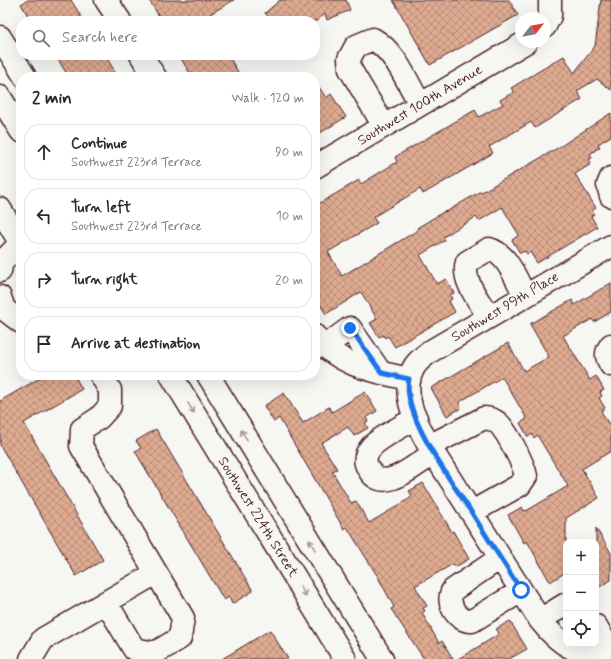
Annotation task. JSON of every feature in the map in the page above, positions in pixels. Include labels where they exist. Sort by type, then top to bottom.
[{"type":"street","points":[[106,0],[117,16]]},
{"type":"street","points":[[0,37],[22,72]]},
{"type":"street","points":[[384,126],[350,69],[349,59],[356,46],[373,39],[380,43],[393,59],[420,104]]},
{"type":"street","name":"Southwest 100th Avenue","points":[[320,164],[516,48]]},
{"type":"street","points":[[144,60],[152,72]]},
{"type":"street","points":[[0,97],[16,123]]},
{"type":"street","points":[[611,178],[608,185],[611,196]]},
{"type":"street","points":[[0,209],[16,236]]},
{"type":"street","name":"Southwest 99th Place","points":[[409,379],[413,368],[431,351],[611,246]]},
{"type":"street","points":[[489,317],[467,279],[465,270],[467,262],[489,248],[502,257],[525,296]]},
{"type":"street","points":[[0,271],[2,262],[16,249]]},
{"type":"street","points":[[0,297],[4,308],[16,318]]},
{"type":"street","points":[[382,373],[350,328],[320,342],[346,362],[382,373],[409,379],[408,392],[416,418],[432,449],[540,620],[557,640],[585,657],[595,657],[611,652],[599,631]]},
{"type":"street","points":[[611,345],[607,350],[606,357],[611,365]]},
{"type":"street","points":[[104,380],[110,390],[110,406],[99,418],[82,429],[81,446],[183,618],[180,638],[155,653],[134,649],[106,602]]},
{"type":"street","name":"Southwest 224th Street","points":[[174,380],[341,657]]},
{"type":"street","points":[[211,380],[382,659]]},
{"type":"street","points":[[416,418],[373,445],[366,454],[365,463],[375,479],[382,481],[391,480],[432,449],[484,418],[492,420],[500,426],[525,468],[526,476],[520,485],[472,512]]},
{"type":"street","points":[[500,558],[453,590],[449,597],[450,602],[459,617],[464,620],[472,621],[521,590]]},
{"type":"street","points":[[31,659],[43,639],[156,573]]},
{"type":"street","points":[[540,620],[563,606]]},
{"type":"street","points":[[341,657],[352,637],[355,614]]},
{"type":"building","points":[[28,0],[71,0],[81,16],[28,16],[21,4]]},
{"type":"building","points":[[149,0],[234,0],[210,14],[211,16],[159,16]]},
{"type":"building","points":[[280,0],[346,0],[350,10],[327,20],[325,14],[320,19],[320,16],[268,16],[265,13]]},
{"type":"building","points":[[393,0],[509,0],[516,12],[515,17],[430,65]]},
{"type":"building","points":[[601,0],[611,0],[611,90],[597,79],[577,91],[582,99],[535,128],[531,122],[489,147],[493,153],[423,194],[420,189],[373,217],[377,223],[328,252],[342,276],[418,230],[417,228],[445,211],[446,212],[481,191],[482,192],[561,146],[611,113],[611,136],[598,144],[600,147],[590,154],[592,158],[589,159],[591,164],[575,174],[596,208],[592,211],[594,214],[591,216],[597,227],[537,263],[530,252],[527,254],[525,251],[520,253],[512,240],[519,235],[502,207],[479,221],[476,217],[443,237],[445,240],[420,255],[437,284],[446,279],[454,293],[450,295],[452,299],[449,301],[455,312],[395,347],[388,336],[385,338],[383,335],[379,337],[370,323],[377,319],[361,292],[326,314],[320,304],[320,203],[359,180],[361,184],[397,162],[395,157],[475,110],[479,117],[503,104],[500,100],[514,92],[511,88],[564,56],[574,73],[595,46]]},
{"type":"building","points":[[58,60],[108,60],[115,72],[66,72]]},
{"type":"building","points":[[182,60],[231,60],[238,72],[189,72]]},
{"type":"building","points":[[320,89],[326,98],[331,94],[346,117],[320,133]]},
{"type":"building","points":[[611,283],[611,312],[594,322],[592,319],[563,336],[590,380],[596,376],[604,390],[600,392],[602,396],[599,398],[605,408],[601,411],[611,428],[611,451],[582,469],[599,498],[566,518],[566,539],[563,539],[563,574],[550,582],[527,541],[524,543],[508,515],[522,507],[524,511],[528,510],[568,486],[537,435],[534,438],[532,434],[528,437],[520,423],[527,419],[502,377],[461,401],[459,404],[461,408],[447,416],[431,388],[508,343],[524,371],[549,357],[530,324],[572,300],[574,305]]},
{"type":"building","points":[[36,380],[77,380],[82,389],[24,423],[103,560],[76,576],[0,445],[0,401]]},
{"type":"building","points":[[365,392],[377,411],[366,418],[368,421],[365,423],[368,428],[354,436],[348,427],[321,443],[337,469],[332,471],[351,503],[356,501],[369,523],[409,499],[412,496],[409,491],[423,483],[452,532],[453,531],[469,559],[455,567],[453,564],[415,586],[427,606],[423,608],[425,611],[422,613],[439,643],[442,641],[453,659],[424,659],[391,609],[394,607],[378,577],[347,527],[344,529],[279,418],[274,422],[264,406],[284,393],[303,423],[329,407],[332,412]]},
{"type":"building","points":[[156,429],[253,591],[232,604],[229,597],[224,600],[135,451],[141,448],[136,441]]},
{"type":"building","points":[[596,528],[611,553],[611,580],[599,587],[599,539],[596,539]]},
{"type":"building","points":[[510,621],[527,649],[509,659],[458,659],[496,636],[499,633],[496,629]]},
{"type":"building","points":[[270,630],[288,659],[222,659]]},
{"type":"route","points":[[350,328],[382,373],[409,379],[409,400],[429,446],[521,590]]}]
